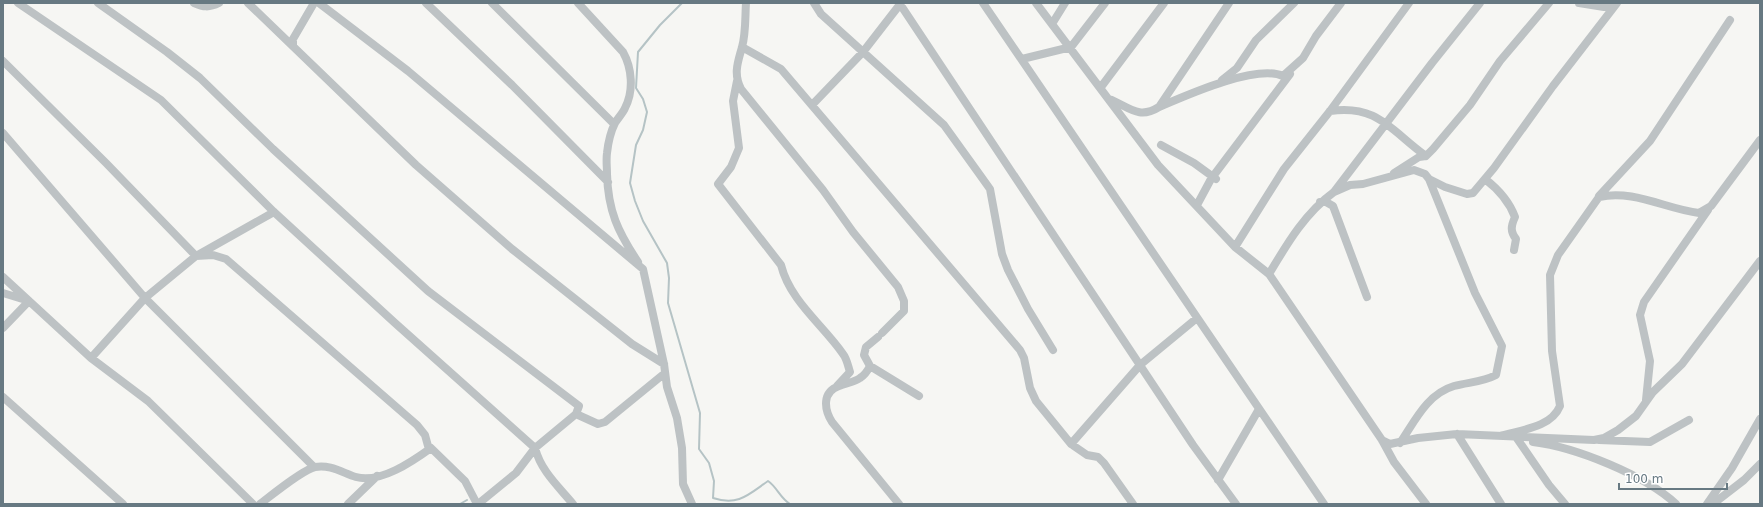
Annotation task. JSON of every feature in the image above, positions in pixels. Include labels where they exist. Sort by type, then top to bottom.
[{"type":"street","points":[[18,3],[161,100],[274,212],[535,448],[543,469],[573,504]]},
{"type":"street","points":[[3,62],[106,163],[196,256],[213,255],[226,259],[416,425],[425,435],[428,446],[465,481],[478,504],[516,473],[535,448],[576,414],[579,406],[428,292],[273,149],[200,78],[168,52],[98,3]]},
{"type":"street","points":[[194,3],[204,7],[212,7],[218,3]]},
{"type":"street","points":[[248,3],[416,164],[512,250],[632,344],[664,364]]},
{"type":"street","points":[[294,46],[293,39],[314,3]]},
{"type":"street","points":[[319,3],[408,71],[643,270]]},
{"type":"street","points":[[426,3],[512,85],[608,182]]},
{"type":"street","points":[[492,3],[614,124]]},
{"type":"street","points":[[578,3],[623,52],[628,62],[630,89],[626,107],[614,124],[607,153],[610,204],[614,222],[643,270],[682,448],[683,484],[692,504]]},
{"type":"street","points":[[746,3],[742,47],[736,68],[733,101],[739,148],[731,167],[718,184],[782,265],[784,278],[799,300],[844,355],[850,372],[827,396],[825,405],[828,416],[899,504]]},
{"type":"street","points":[[814,3],[821,14],[944,126],[990,189],[1002,254],[1008,270],[1028,309],[1053,350]]},
{"type":"street","points":[[983,3],[1324,504]]},
{"type":"street","points":[[1036,3],[1071,47],[1158,165],[1235,247],[1269,274],[1382,440],[1394,462],[1426,504]]},
{"type":"street","points":[[1052,24],[1065,3]]},
{"type":"street","points":[[1022,59],[1071,47],[1105,3]]},
{"type":"street","points":[[1101,87],[1164,3]]},
{"type":"street","points":[[1159,107],[1229,3]]},
{"type":"street","points":[[1211,86],[1225,78],[1236,68],[1256,40],[1294,3]]},
{"type":"street","points":[[1197,205],[1214,178],[1341,3]]},
{"type":"street","points":[[1235,247],[1284,169],[1330,110],[1409,3]]},
{"type":"street","points":[[1334,192],[1386,122],[1480,3]]},
{"type":"street","points":[[1386,178],[1422,156],[1470,105],[1500,61],[1549,3]]},
{"type":"street","points":[[1579,3],[1604,7],[1616,3]]},
{"type":"street","points":[[1269,274],[1297,230],[1320,202],[1334,192],[1350,185],[1362,184],[1414,170],[1445,187],[1467,194],[1473,193],[1478,189],[1616,3]]},
{"type":"street","points":[[812,105],[863,52],[901,4],[1140,365],[1236,504]]},
{"type":"street","points":[[1500,436],[1541,424],[1556,414],[1560,406],[1552,351],[1550,274],[1558,255],[1599,197],[1650,141],[1730,20]]},
{"type":"street","points":[[742,47],[781,69],[812,105],[1020,350],[1024,358],[1030,388],[1036,401],[1071,444],[1087,455],[1098,457],[1104,463],[1133,504]]},
{"type":"street","points":[[1110,99],[1138,113],[1149,113],[1159,107],[1211,86],[1252,75],[1276,73],[1283,76],[1296,67]]},
{"type":"street","points":[[736,81],[823,190],[853,232],[898,287],[904,301],[904,310],[866,347],[864,355],[870,366],[919,396]]},
{"type":"street","points":[[1330,110],[1348,108],[1375,116],[1386,122],[1422,156],[1427,176],[1474,294],[1502,346],[1496,375],[1485,380],[1468,383],[1441,391],[1433,397],[1400,443]]},
{"type":"street","points":[[3,133],[145,298],[314,467]]},
{"type":"street","points":[[1161,145],[1194,163],[1214,178]]},
{"type":"street","points":[[1646,400],[1650,361],[1640,315],[1642,306],[1711,206],[1759,145]]},
{"type":"street","points":[[1485,179],[1497,188],[1511,208],[1515,217],[1511,227],[1512,234],[1516,239],[1514,250]]},
{"type":"street","points":[[1599,197],[1618,194],[1633,196],[1699,213],[1711,206]]},
{"type":"street","points":[[1320,202],[1326,202],[1333,206],[1367,297]]},
{"type":"street","points":[[91,358],[145,298],[196,256],[274,212]]},
{"type":"street","points":[[1594,440],[1604,438],[1618,430],[1636,416],[1646,400],[1682,364],[1760,261]]},
{"type":"street","points":[[3,277],[91,358],[148,401],[253,504]]},
{"type":"street","points":[[3,293],[29,301]]},
{"type":"street","points":[[3,328],[29,301]]},
{"type":"street","points":[[1071,444],[1140,365],[1197,318]]},
{"type":"street","points":[[837,386],[860,378],[870,366]]},
{"type":"street","points":[[576,414],[598,424],[605,422],[665,373]]},
{"type":"street","points":[[3,397],[123,504]]},
{"type":"street","points":[[1218,480],[1259,409]]},
{"type":"street","points":[[1707,504],[1732,468],[1760,419]]},
{"type":"street","points":[[1517,438],[1650,442],[1689,420]]},
{"type":"street","points":[[1458,434],[1501,504]]},
{"type":"street","points":[[1382,440],[1390,444],[1418,438],[1458,434],[1500,436],[1538,442],[1586,454],[1640,480],[1668,497],[1676,504]]},
{"type":"street","points":[[1517,438],[1549,485],[1565,504]]},
{"type":"street","points":[[348,504],[378,476],[414,460],[431,448]]},
{"type":"street","points":[[1713,504],[1744,480],[1760,464]]},
{"type":"street","points":[[260,504],[314,467],[333,468],[358,477],[378,476]]},
{"type":"waterway","points":[[682,3],[660,25],[638,52],[636,88],[643,99],[647,112],[643,130],[636,145],[630,183],[643,221],[667,263],[669,278],[668,303],[700,413],[699,449],[709,463],[714,481],[713,498],[729,501],[736,500],[748,495],[768,481],[790,504]]},
{"type":"waterway","points":[[460,504],[467,500]]}]
